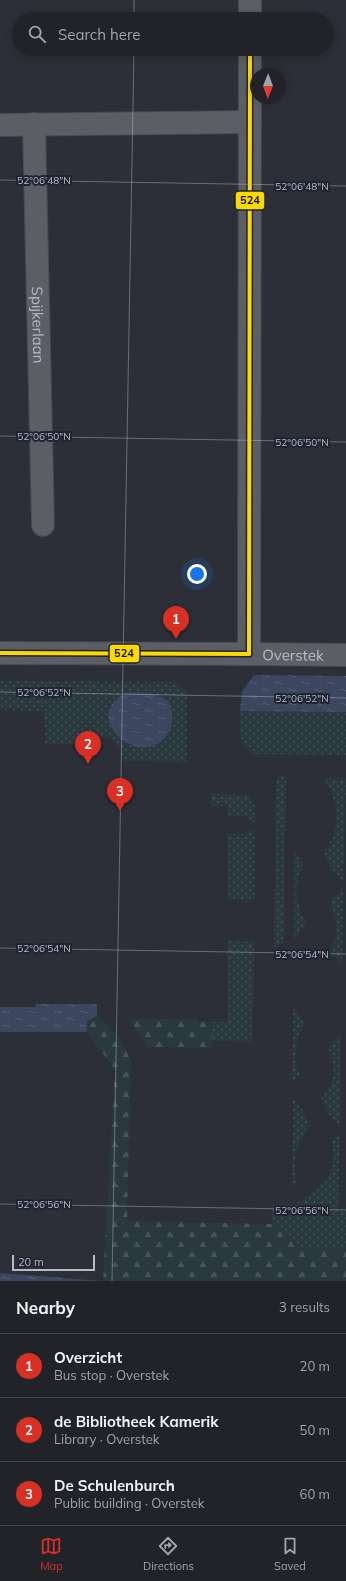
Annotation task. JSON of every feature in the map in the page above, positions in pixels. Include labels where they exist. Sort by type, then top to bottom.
[{"type":"street","points":[[250,0],[250,12]]},
{"type":"street","points":[[249,654],[250,56]]},
{"type":"street","points":[[0,125],[250,122]]},
{"type":"street","name":"Spijkerlaan","points":[[34,124],[42,525]]},
{"type":"street","name":"Overstek","points":[[0,653],[346,655]]},
{"type":"green space","points":[[0,681],[176,682],[187,692],[187,762],[121,761],[121,749],[110,738],[88,737],[87,744],[45,744],[44,711],[0,710]]},
{"type":"green space","points":[[240,711],[346,712],[346,755],[253,754],[241,740]]},
{"type":"green space","points":[[282,775],[286,776],[284,942],[274,949],[276,782],[278,777]]},
{"type":"green space","points":[[323,778],[346,779],[343,881],[333,871],[323,852],[333,836],[336,826],[336,815],[332,795]]},
{"type":"green space","points":[[211,794],[249,795],[255,806],[256,822],[249,822],[249,816],[227,816],[227,806],[211,806]]},
{"type":"green space","points":[[249,831],[255,831],[255,900],[227,899],[227,834],[249,834]]},
{"type":"green space","points":[[294,851],[304,865],[299,879],[298,902],[306,923],[294,940]]},
{"type":"green space","points":[[343,887],[342,965],[329,951],[335,940],[336,933],[334,914],[330,902]]},
{"type":"green space","points":[[227,941],[254,942],[253,1039],[249,1042],[212,1041],[213,1022],[227,1022]]},
{"type":"green space","points":[[293,1007],[305,1024],[299,1035],[296,1048],[296,1062],[300,1074],[292,1082]]},
{"type":"green space","points":[[97,1016],[120,1038],[131,1061],[127,1221],[272,1224],[299,1248],[346,1249],[346,1281],[103,1281],[115,1070],[86,1032],[87,1021]]},
{"type":"green space","points":[[129,1019],[198,1019],[198,1022],[213,1022],[212,1048],[148,1047]]},
{"type":"green space","points":[[341,1034],[340,1127],[328,1113],[321,1097],[330,1088],[333,1075],[332,1062],[327,1050]]},
{"type":"green space","points":[[293,1098],[305,1114],[309,1127],[301,1139],[296,1153],[295,1168],[297,1183],[292,1188]]},
{"type":"green space","points":[[340,1135],[338,1211],[346,1211],[346,1249],[299,1248],[272,1224],[272,1205],[295,1204],[313,1192],[329,1177],[334,1157],[332,1141]]},
{"type":"water","points":[[254,675],[346,676],[346,712],[240,711],[242,692]]},
{"type":"water","points":[[151,693],[168,700],[172,718],[170,731],[156,745],[143,747],[131,744],[120,737],[112,727],[108,716],[112,705],[126,694]]},
{"type":"water","points":[[36,1004],[97,1004],[97,1016],[87,1021],[86,1032],[0,1032],[0,1007],[35,1007]]},
{"type":"water","points":[[0,1273],[103,1281],[0,1281]]},
{"type":"transit line","name":"524","points":[[249,654],[250,56]]},
{"type":"transit line","name":"524","points":[[0,653],[249,654]]},
{"type":"place","name":"Overzicht","points":[[176,639]]},
{"type":"place","name":"de Bibliotheek Kamerik","points":[[88,764]]},
{"type":"place","name":"De Schulenburch","points":[[120,811]]}]
